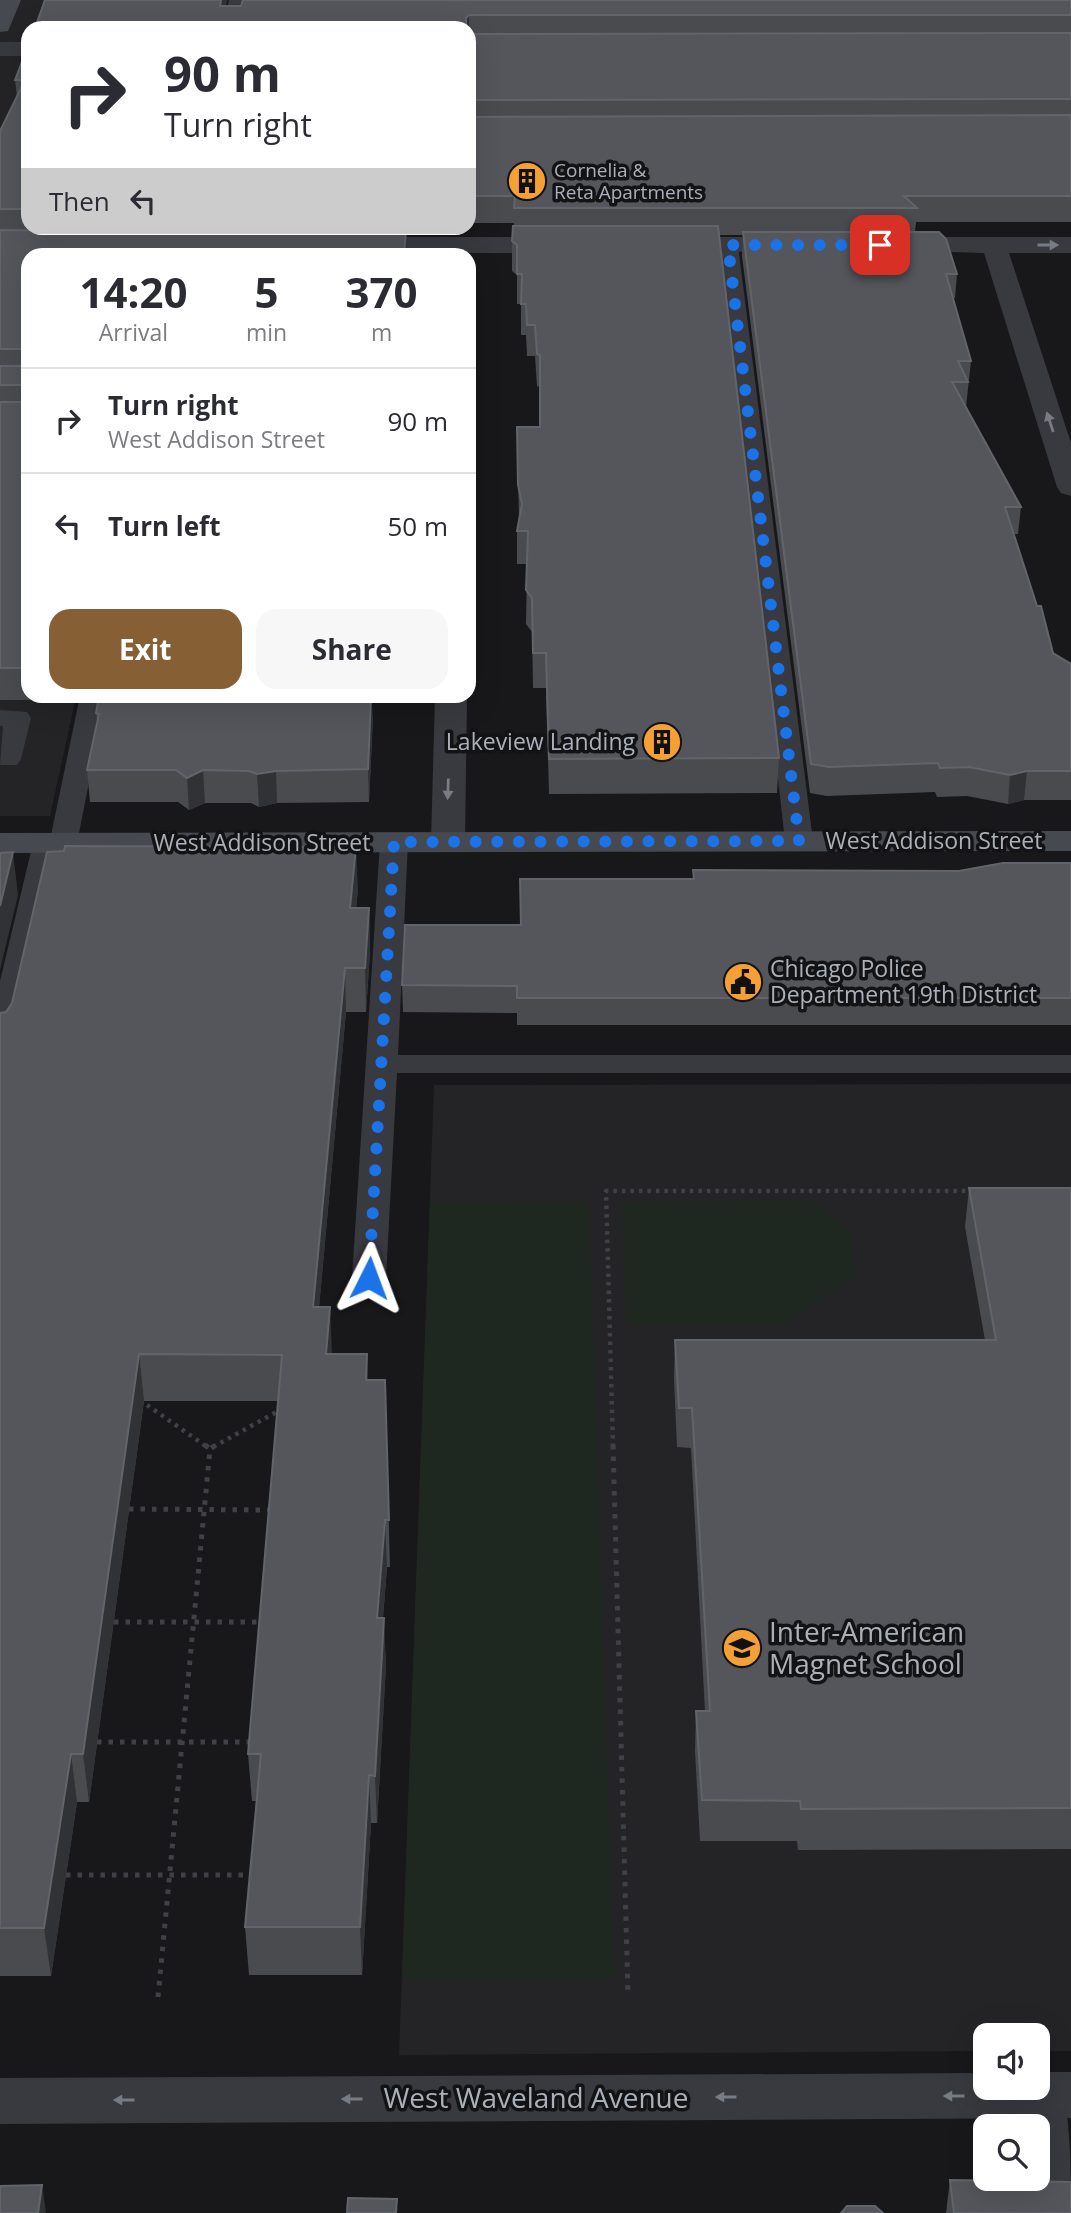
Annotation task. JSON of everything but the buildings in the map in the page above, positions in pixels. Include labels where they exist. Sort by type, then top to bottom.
[{"type":"street","points":[[0,26],[10,0]]},
{"type":"street","points":[[0,49],[21,49]]},
{"type":"street","points":[[161,246],[188,243],[215,245]]},
{"type":"street","points":[[334,245],[412,248]]},
{"type":"street","points":[[476,250],[592,245]]},
{"type":"street","points":[[647,245],[822,245]]},
{"type":"street","points":[[876,245],[1071,245]]},
{"type":"street","points":[[994,245],[1071,487]]},
{"type":"street","points":[[448,842],[451,703]]},
{"type":"street","name":"West Addison Street","points":[[0,843],[1071,841]]},
{"type":"street","name":"West Waveland Avenue","points":[[0,2101],[1058,2096]]},
{"type":"lane","points":[[234,21],[238,0]]},
{"type":"lane","points":[[728,245],[799,841]]},
{"type":"lane","points":[[0,1046],[91,703]]},
{"type":"lane","points":[[0,718],[18,718],[4,759],[0,785]]},
{"type":"lane","points":[[369,1278],[394,842]]},
{"type":"lane","points":[[382,1064],[1071,1064]]},
{"type":"lane","points":[[1058,2096],[1064,2213]]},
{"type":"path","points":[[628,1994],[606,1191],[975,1191]]},
{"type":"path","points":[[147,1405],[210,1449]]},
{"type":"path","points":[[210,1449],[284,1408]]},
{"type":"path","points":[[158,1997],[210,1449]]},
{"type":"path","points":[[129,1509],[276,1510]]},
{"type":"path","points":[[114,1622],[266,1622]]},
{"type":"path","points":[[97,1742],[257,1742]]},
{"type":"path","points":[[66,1875],[258,1875]]},
{"type":"shaded area","points":[[0,0],[228,0],[224,21],[21,21],[21,235],[180,235],[0,236]]},
{"type":"shaded area","points":[[0,268],[21,589],[21,703],[75,703],[50,816],[0,816]]},
{"type":"shaded area","name":"Inter-American Magnet School","points":[[1071,1084],[1071,2051],[1050,2051],[1050,2023],[973,2023],[973,2051],[399,2055],[434,1085]]},
{"type":"shaded area","points":[[809,1200],[851,1232],[855,1275],[782,1325],[626,1325],[622,1202]]},
{"type":"shaded area","points":[[589,1202],[614,1978],[402,1978],[430,1203]]},
{"type":"place","name":"Cornelia & Reta Apartments","points":[[527,181]]},
{"type":"place","name":"Lakeview Landing","points":[[662,742]]},
{"type":"place","name":"Chicago Police Department 19th District","points":[[743,982]]},
{"type":"place","name":"Inter-American Magnet School","points":[[742,1648]]},
{"type":"route","points":[[369,1278],[394,842],[799,841],[728,245],[880,245]]}]
